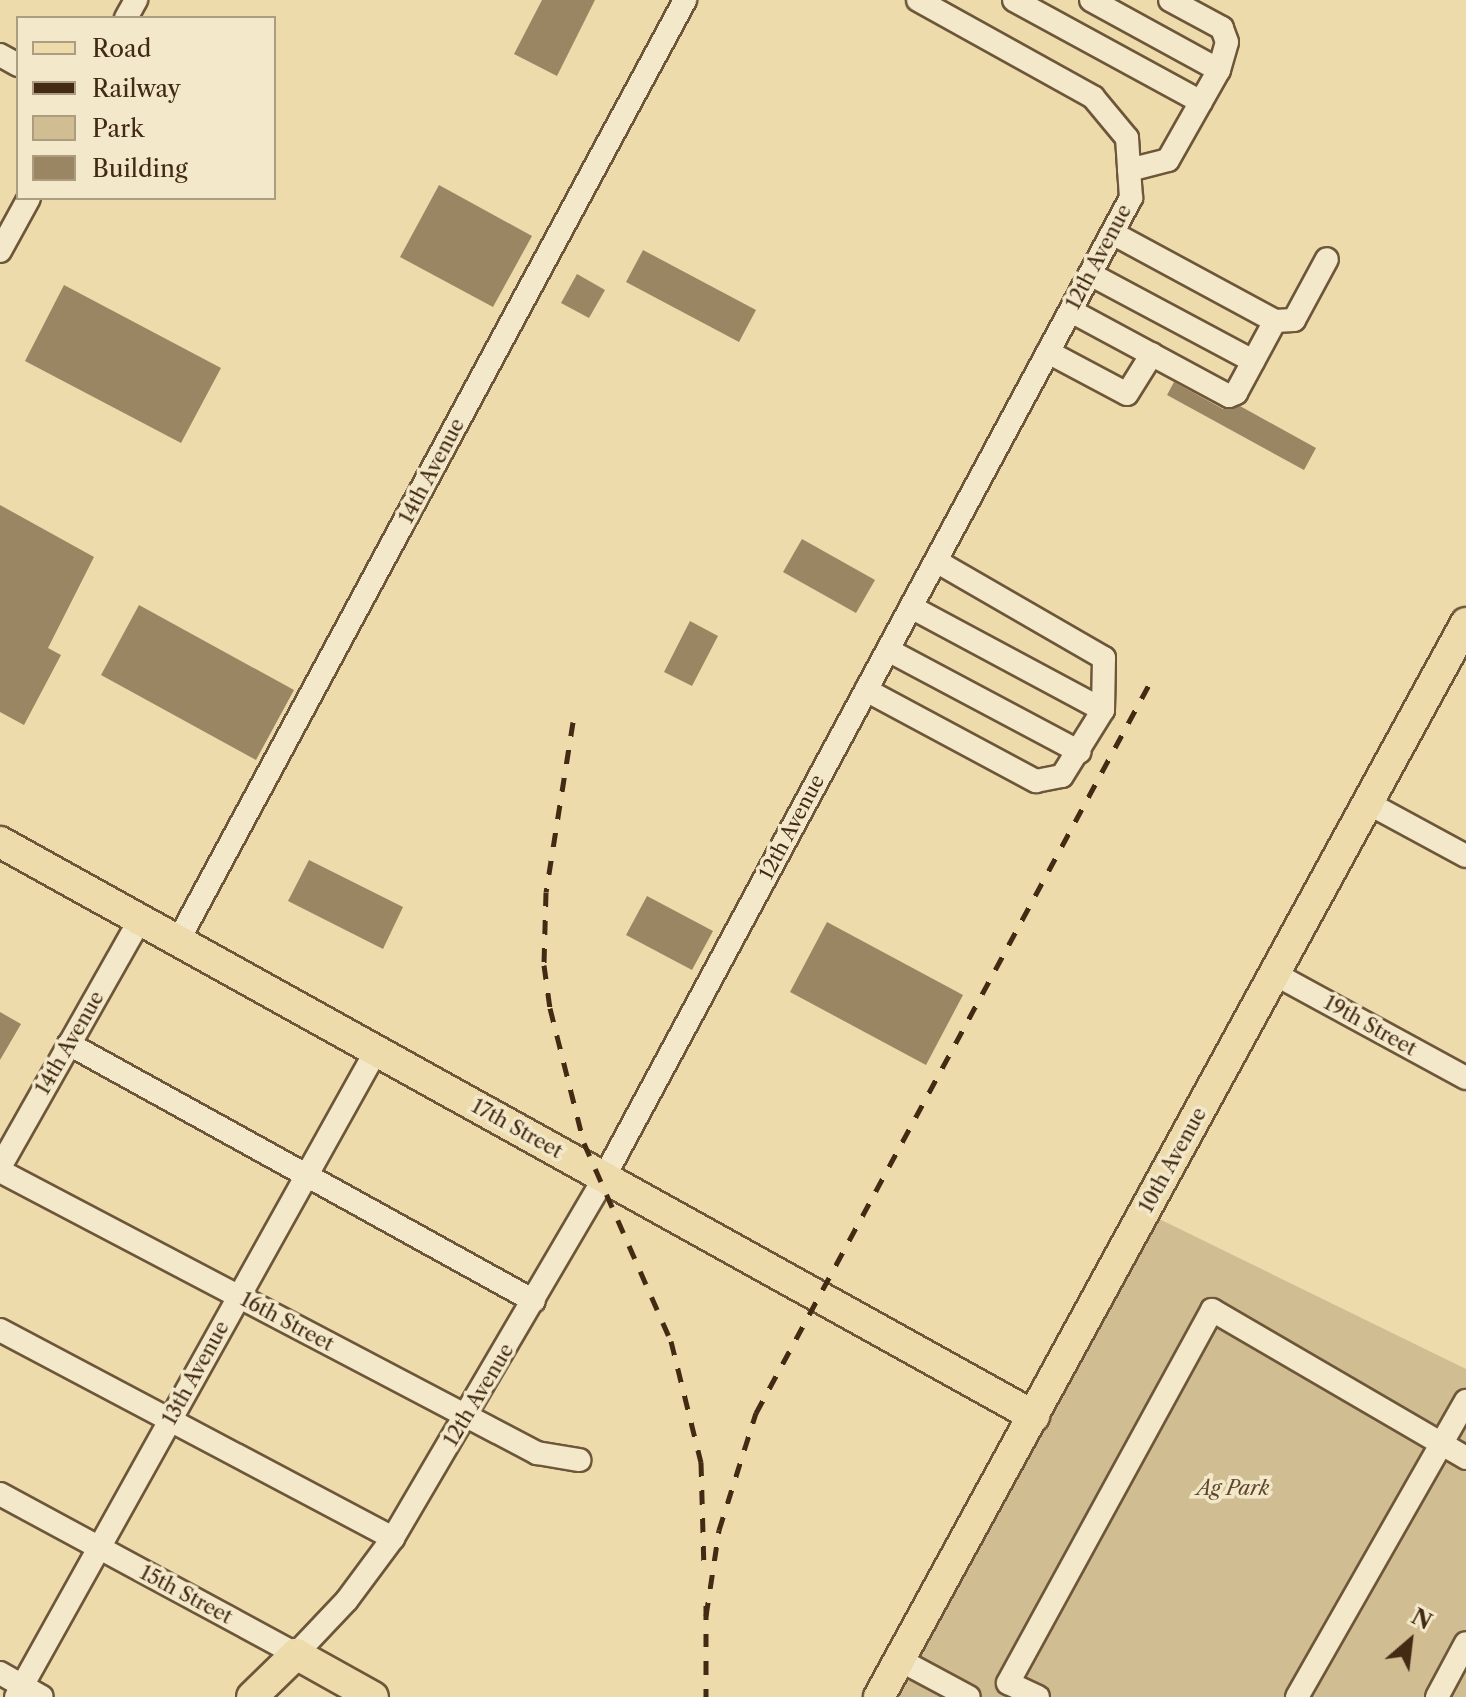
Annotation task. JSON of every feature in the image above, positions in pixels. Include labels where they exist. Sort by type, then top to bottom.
[{"type":"main road","name":"10th Avenue","points":[[879,1697],[1466,623]]},
{"type":"main road","name":"17th Street","points":[[0,842],[1034,1416]]},
{"type":"main road","name":"12th Avenue","points":[[252,1697],[296,1654]]},
{"type":"main road","name":"15th Street","points":[[296,1654],[373,1697]]},
{"type":"street","name":"14th Avenue","points":[[178,941],[685,0]]},
{"type":"street","name":"12th Avenue","points":[[296,1654],[347,1600],[393,1538],[534,1301],[604,1177],[1131,198],[1127,138],[1093,97],[918,0]]},
{"type":"street","points":[[1014,0],[1201,102]]},
{"type":"street","points":[[1091,0],[1219,70]]},
{"type":"street","points":[[1129,170],[1168,160],[1219,70],[1227,42],[1222,28],[1170,0]]},
{"type":"street","points":[[0,251],[28,200]]},
{"type":"street","points":[[1112,233],[1275,321],[1294,320],[1327,259]]},
{"type":"street","points":[[1090,274],[1253,361]]},
{"type":"street","points":[[1071,311],[1229,396],[1236,393],[1275,321]]},
{"type":"street","points":[[1048,352],[1127,394],[1152,354]]},
{"type":"street","points":[[866,690],[1036,781],[1062,776],[1080,752],[1103,710],[1104,658],[936,561]]},
{"type":"street","points":[[911,607],[1103,710]]},
{"type":"street","points":[[888,650],[1080,752]]},
{"type":"street","points":[[1368,803],[1466,856]]},
{"type":"street","name":"14th Avenue","points":[[0,1169],[140,920]]},
{"type":"street","name":"19th Street","points":[[1275,974],[1466,1078]]},
{"type":"street","points":[[69,1044],[534,1301]]},
{"type":"street","name":"13th Avenue","points":[[27,1693],[98,1548],[376,1051]]},
{"type":"street","name":"16th Street","points":[[0,1169],[537,1453],[579,1460]]},
{"type":"street","points":[[1038,1697],[1008,1683],[1212,1310],[1466,1458]]},
{"type":"street","points":[[0,1330],[168,1423],[393,1538]]},
{"type":"street","points":[[1297,1697],[1466,1401]]},
{"type":"street","name":"15th Street","points":[[0,1494],[296,1654]]},
{"type":"street","points":[[1437,1697],[1466,1643]]},
{"type":"street","points":[[900,1660],[969,1697]]},
{"type":"street","points":[[0,1673],[27,1693]]},
{"type":"green space","name":"Ag Park","points":[[1145,1212],[1466,1369],[1466,1697],[879,1697]]},
{"type":"building","points":[[542,0],[595,0],[557,76],[514,54]]},
{"type":"building","points":[[439,185],[532,236],[493,307],[400,257]]},
{"type":"building","points":[[643,250],[756,310],[739,342],[626,282]]},
{"type":"building","points":[[577,274],[605,290],[589,318],[561,303]]},
{"type":"building","points":[[64,285],[221,368],[181,443],[25,361]]},
{"type":"building","points":[[1174,382],[1223,409],[1240,406],[1316,448],[1304,470],[1167,395]]},
{"type":"building","points":[[0,505],[94,557],[48,648],[61,655],[24,725],[0,712]]},
{"type":"building","points":[[802,539],[875,580],[856,613],[783,572]]},
{"type":"building","points":[[139,605],[294,690],[256,760],[101,675]]},
{"type":"building","points":[[690,621],[718,636],[692,686],[664,672]]},
{"type":"building","points":[[309,860],[403,907],[383,949],[288,901]]},
{"type":"building","points":[[647,896],[713,931],[692,970],[626,935]]},
{"type":"building","points":[[827,922],[963,995],[926,1065],[790,992]]},
{"type":"building","points":[[0,1012],[21,1024],[0,1060]]},
{"type":"railway","points":[[706,1616],[719,1530],[756,1413],[1151,681]]},
{"type":"railway","points":[[573,722],[546,892],[544,965],[550,1008],[584,1143],[671,1341],[701,1462],[704,1569]]},
{"type":"railway","points":[[706,1605],[706,1697]]}]
